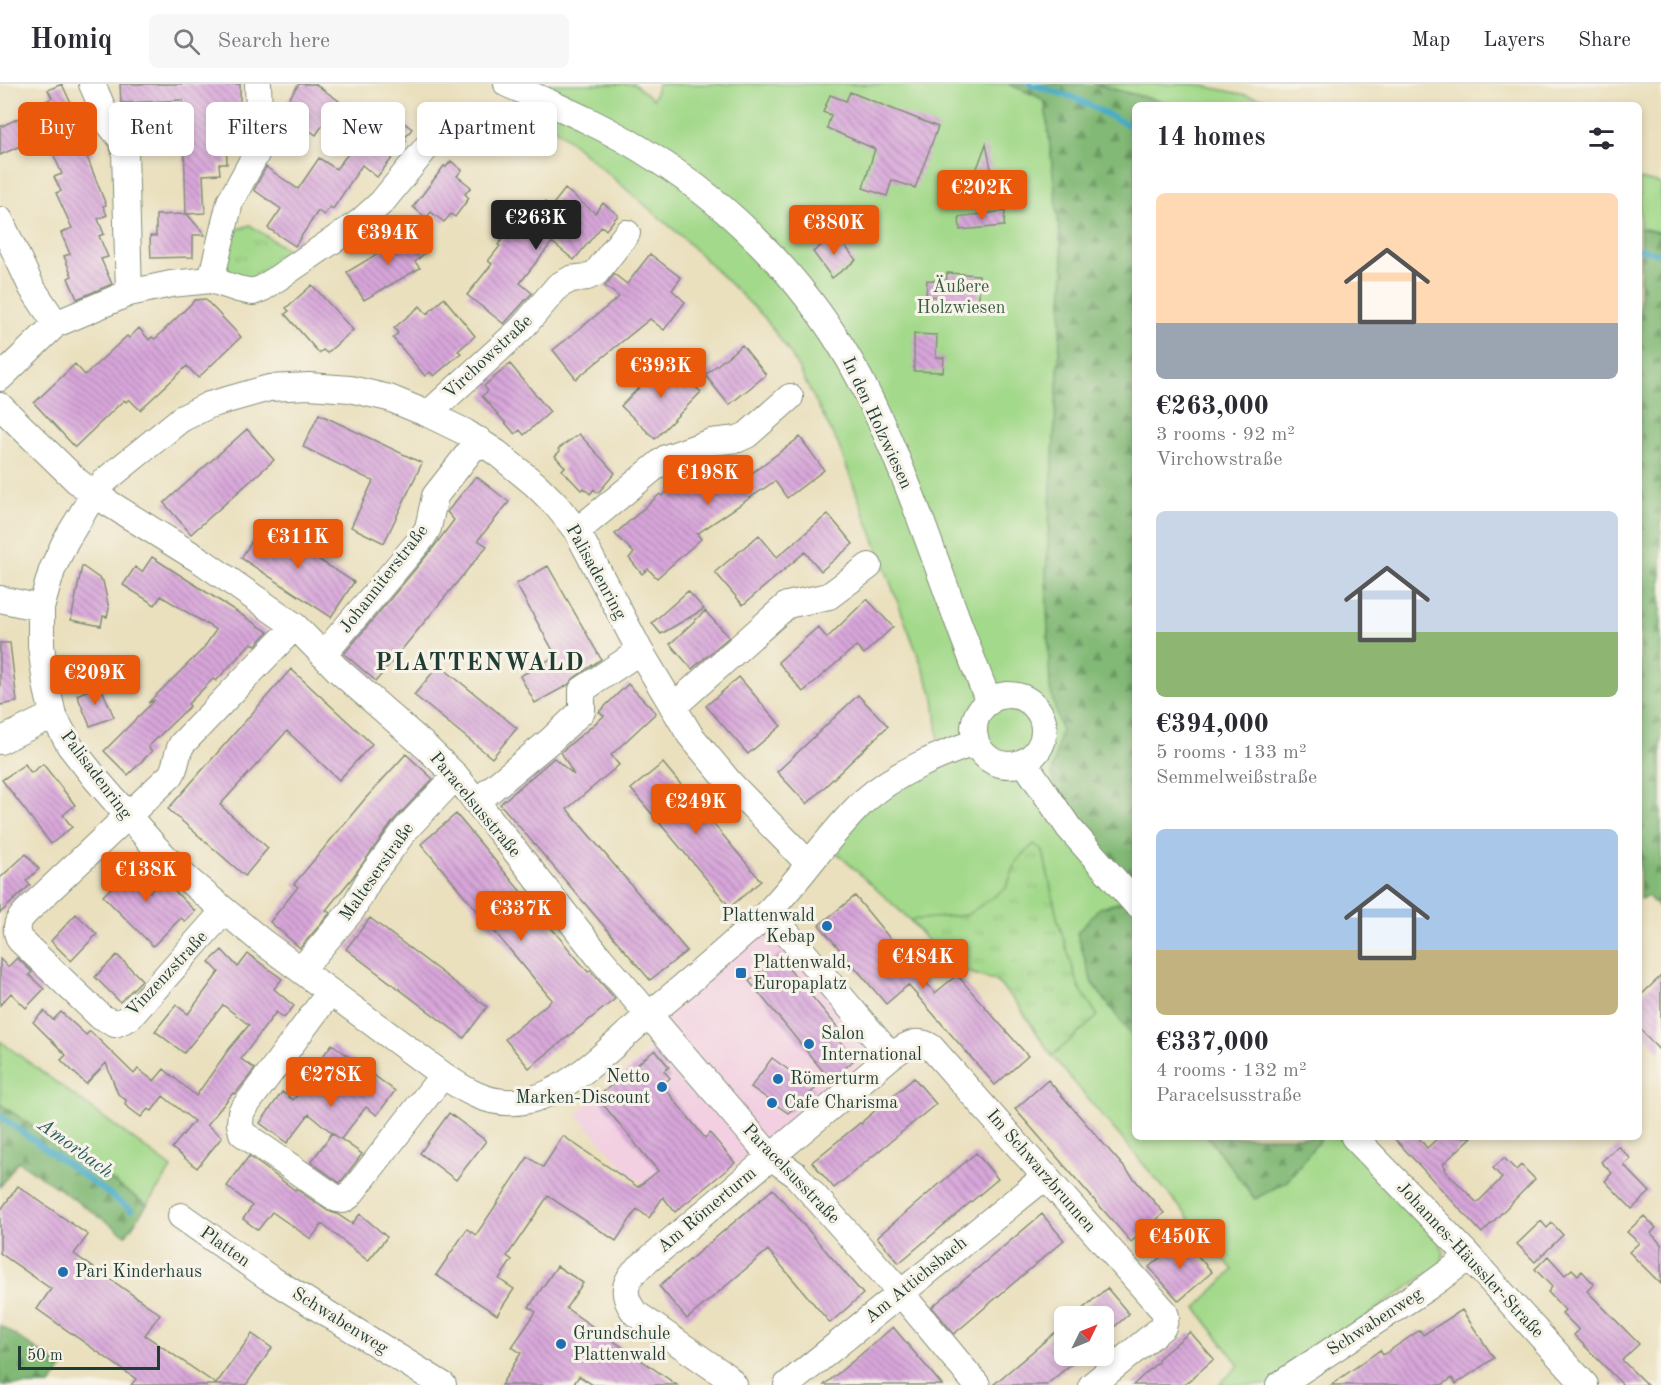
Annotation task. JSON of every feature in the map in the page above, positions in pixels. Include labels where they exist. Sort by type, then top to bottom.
[{"type":"street","points":[[92,84],[110,125],[122,140],[125,153],[129,294]]},
{"type":"street","points":[[211,280],[230,202],[256,154],[260,136],[258,84]]},
{"type":"street","name":"In den Holzwiesen","points":[[507,84],[584,118],[653,156],[698,188],[744,228],[824,318],[860,381],[895,455],[989,702]]},
{"type":"street","points":[[0,378],[56,324],[129,294],[171,284],[211,280],[253,292],[263,288],[360,222],[382,202],[419,156]]},
{"type":"street","points":[[0,220],[32,288],[56,324]]},
{"type":"street","name":"Virchowstraße","points":[[428,414],[522,328],[558,286],[571,279],[596,273],[627,233]]},
{"type":"street","name":"Palisadenring","points":[[809,864],[730,783],[690,735],[640,651],[577,531],[556,505],[536,485],[479,440],[428,414],[389,398],[350,389],[309,386],[269,388],[209,405],[181,418],[107,479],[94,494],[51,570],[41,608],[41,645],[53,715],[70,746],[128,817],[187,879],[224,912],[443,1076],[472,1093],[498,1101],[515,1102],[549,1093],[578,1074],[769,912],[864,801],[885,785],[945,753],[976,742]]},
{"type":"street","points":[[577,531],[666,458],[711,442],[738,439],[747,435],[790,397]]},
{"type":"street","name":"Paracelsusstraße","points":[[0,406],[77,481],[94,494],[202,562],[295,626],[323,655],[456,776],[648,1016],[771,1157],[795,1174],[900,1292],[977,1385]]},
{"type":"street","name":"Johanniterstraße","points":[[323,655],[422,538],[428,528],[435,496],[479,440]]},
{"type":"street","points":[[673,707],[787,605],[829,596],[869,566]]},
{"type":"street","points":[[0,599],[41,608]]},
{"type":"street","points":[[128,817],[171,775],[182,744],[295,626]]},
{"type":"street","points":[[476,802],[551,740],[582,711],[582,690],[640,651]]},
{"type":"street","points":[[1013,695],[1030,702],[1041,716],[1044,727],[1042,742],[1034,755],[1014,765],[1002,764],[991,760],[980,750],[976,742],[975,721],[980,710],[989,702],[994,698],[1013,695]]},
{"type":"street","points":[[0,741],[53,715]]},
{"type":"street","points":[[1024,762],[1069,828],[1132,899]]},
{"type":"street","name":"Malteserstraße","points":[[301,970],[352,910],[371,876],[405,829],[456,776]]},
{"type":"street","name":"Vinzenzstraße","points":[[128,817],[19,920],[16,932],[20,940],[101,1017],[114,1024],[129,1017],[224,912]]},
{"type":"street","name":"Im Schwarzbrunnen","points":[[769,912],[901,1049],[923,1042],[931,1047],[1164,1311],[1166,1316],[1163,1326],[1092,1385]]},
{"type":"street","points":[[330,992],[241,1112],[242,1133],[337,1199],[343,1200],[349,1196],[443,1076]]},
{"type":"street","name":"Am Römerturm","points":[[734,1385],[720,1371],[635,1313],[625,1296],[625,1287],[634,1272],[901,1049]]},
{"type":"street","name":"Johannes-Häussler-Straße","points":[[1357,1140],[1469,1257],[1586,1385]]},
{"type":"street","name":"Am Attichsbach","points":[[787,1385],[1046,1176]]},
{"type":"street","name":"Platten","points":[[181,1216],[268,1277]]},
{"type":"street","name":"Schwabenweg","points":[[1279,1385],[1428,1287],[1469,1257]]},
{"type":"street","name":"Schwabenweg","points":[[268,1277],[443,1385]]},
{"type":"shaded area","points":[[763,930],[777,933],[875,1053],[675,1214],[651,1187],[632,1176],[576,1114],[662,1040],[670,1013]]},
{"type":"green space","name":"Äußere Holzwiesen","points":[[503,84],[634,84],[653,99],[658,84],[1008,84],[1037,96],[1045,102],[1064,271],[1046,575],[1050,689],[1061,730],[1052,773],[1132,893],[1132,899],[1099,908],[1092,983],[1132,1036],[1132,1140],[1210,1140],[1255,1199],[1287,1181],[1320,1140],[1348,1140],[1437,1234],[1444,1253],[1442,1263],[1270,1385],[1219,1385],[1239,1365],[1196,1308],[1233,1270],[1052,1056],[1017,1003],[996,981],[949,966],[910,920],[826,843],[921,755],[939,742],[934,698],[838,444],[790,353],[764,317],[680,235],[557,130],[557,102],[524,102]]},
{"type":"green space","points":[[1008,84],[1094,84],[1163,102],[1132,102],[1132,895],[1061,808],[1052,773],[1061,730],[1050,689],[1046,575],[1064,271],[1045,102],[1037,96]]},
{"type":"green space","points":[[1094,84],[1195,84],[1278,102],[1163,102]]},
{"type":"green space","points":[[1642,179],[1661,184],[1661,233],[1642,228]]},
{"type":"green space","points":[[250,225],[290,252],[290,255],[253,283],[229,272],[226,263],[237,229]]},
{"type":"green space","points":[[1642,228],[1661,233],[1661,911],[1648,896],[1642,898]]},
{"type":"green space","points":[[1034,844],[1043,851],[1058,921],[1079,987],[1098,1016],[1052,1056],[1017,1003],[996,981],[949,966],[910,920],[967,915],[1006,888],[1017,861]]},
{"type":"green space","points":[[1132,900],[1132,1036],[1092,983],[1077,933],[1099,908]]},
{"type":"green space","points":[[0,1041],[172,1168],[147,1205],[0,1104]]},
{"type":"green space","points":[[0,1104],[147,1205],[126,1235],[18,1161],[0,1187]]},
{"type":"green space","points":[[1210,1140],[1320,1140],[1287,1181],[1255,1199]]},
{"type":"green space","points":[[0,1325],[63,1368],[50,1385],[0,1385]]},
{"type":"building","points":[[62,84],[70,102],[43,102],[52,98],[48,90]]},
{"type":"building","points":[[120,84],[240,84],[240,102],[206,102],[206,156],[227,156],[227,164],[219,164],[220,174],[203,175],[205,213],[186,214],[184,156],[194,156],[194,102],[183,102],[183,100],[121,102]]},
{"type":"building","points":[[299,84],[315,84],[339,101],[321,102],[321,128],[316,135],[309,130],[309,102],[287,102]]},
{"type":"building","points":[[850,92],[938,127],[915,188],[892,180],[887,196],[863,188],[875,149],[827,128],[831,115],[823,112],[830,95],[846,101]]},
{"type":"building","points":[[18,119],[18,147],[0,155],[0,127]]},
{"type":"building","points":[[405,124],[412,129],[405,138]]},
{"type":"building","points":[[986,144],[995,188],[973,179]]},
{"type":"building","points":[[54,156],[89,156],[87,157],[106,205],[103,206],[107,215],[98,219],[104,234],[99,236],[108,257],[101,259],[112,284],[77,299],[68,278],[72,276],[64,256],[70,254],[61,233],[72,228],[56,193],[61,191],[54,177],[62,174]]},
{"type":"building","points":[[346,156],[394,156],[377,177],[362,165],[333,209],[330,207],[324,215],[318,211],[295,246],[268,228],[281,209],[254,190],[266,167],[298,189],[319,158],[336,169]]},
{"type":"building","points":[[451,161],[462,170],[457,176],[471,187],[465,194],[469,198],[455,217],[451,214],[444,222],[431,212],[426,218],[413,207],[444,166],[446,167]]},
{"type":"building","points":[[565,189],[595,213],[603,203],[618,215],[606,230],[602,226],[574,260],[552,242],[520,283],[532,293],[504,324],[467,295],[492,264],[488,261],[521,215],[529,221],[545,202],[551,207]]},
{"type":"building","points":[[1005,211],[1004,226],[960,230],[959,217]]},
{"type":"building","points":[[187,214],[205,235],[193,235],[193,257],[151,258],[150,236],[156,236],[156,215]]},
{"type":"building","points":[[414,232],[426,252],[415,262],[420,268],[364,300],[347,272]]},
{"type":"building","points":[[836,234],[856,260],[832,278],[813,252]]},
{"type":"building","points":[[650,254],[681,278],[672,290],[685,302],[664,330],[650,319],[576,379],[553,350],[619,297],[605,286],[614,274],[627,284]]},
{"type":"building","points":[[947,273],[979,275],[979,303],[926,296],[927,280],[946,282]]},
{"type":"building","points":[[312,285],[353,330],[327,353],[323,350],[319,353],[285,314],[289,311],[286,308]]},
{"type":"building","points":[[444,298],[475,336],[458,351],[461,353],[434,376],[430,372],[425,376],[393,338],[398,333],[394,328],[420,306],[427,314]]},
{"type":"building","points":[[205,299],[241,337],[198,378],[187,366],[140,410],[129,399],[126,402],[124,400],[75,447],[34,403],[75,364],[85,375],[127,336],[129,338],[139,328],[149,340],[152,337],[155,339],[195,300]]},
{"type":"building","points":[[914,334],[937,335],[936,357],[944,358],[943,372],[914,371]]},
{"type":"building","points":[[742,345],[766,375],[729,405],[705,375]]},
{"type":"building","points":[[667,359],[701,392],[655,439],[621,406]]},
{"type":"building","points":[[510,364],[550,412],[524,435],[520,430],[515,434],[482,396],[488,391],[484,386]]},
{"type":"building","points":[[319,414],[422,463],[384,543],[351,527],[373,481],[303,447]]},
{"type":"building","points":[[247,429],[274,460],[191,534],[164,503]]},
{"type":"building","points":[[579,434],[615,473],[598,493],[594,489],[590,494],[584,488],[581,490],[562,470],[565,467],[555,456],[560,451],[558,449]]},
{"type":"building","points":[[800,437],[824,470],[787,498],[775,481],[697,534],[701,539],[657,578],[648,569],[642,574],[629,558],[634,553],[615,534],[660,494],[662,496],[691,472],[692,474],[708,462],[721,479],[740,466],[748,476]]},
{"type":"building","points":[[476,476],[509,502],[478,540],[487,546],[376,681],[344,654],[454,520],[447,512]]},
{"type":"building","points":[[828,514],[853,544],[821,571],[805,552],[743,605],[715,572],[759,535],[777,557]]},
{"type":"building","points":[[263,524],[354,582],[331,617],[241,558]]},
{"type":"building","points":[[152,557],[268,632],[256,645],[251,643],[216,681],[213,679],[188,704],[190,706],[148,747],[152,751],[128,775],[104,751],[155,700],[148,703],[203,649],[216,630],[161,596],[155,605],[123,585],[135,567],[142,572]]},
{"type":"building","points":[[82,566],[103,581],[109,609],[107,617],[103,616],[101,626],[71,620]]},
{"type":"building","points":[[548,566],[601,659],[568,685],[535,703],[520,676],[556,656],[516,584]]},
{"type":"building","points":[[688,591],[704,609],[661,634],[652,623]]},
{"type":"building","points":[[867,599],[893,627],[864,654],[856,646],[803,692],[778,662],[818,627],[827,638]]},
{"type":"building","points":[[705,611],[729,637],[692,669],[670,644]]},
{"type":"building","points":[[0,643],[10,643],[17,702],[0,705]]},
{"type":"building","points":[[439,665],[517,728],[492,758],[414,695]]},
{"type":"building","points":[[291,669],[372,744],[339,780],[287,731],[220,805],[268,848],[245,876],[168,809]]},
{"type":"building","points":[[739,677],[781,726],[748,754],[706,706]]},
{"type":"building","points":[[628,684],[656,713],[611,755],[619,765],[567,809],[687,951],[650,980],[500,804],[554,758],[574,775],[561,752],[604,716],[599,712]]},
{"type":"building","points":[[100,685],[114,717],[90,726],[77,695]]},
{"type":"building","points":[[858,695],[888,726],[807,804],[777,772]]},
{"type":"building","points":[[406,754],[433,779],[394,820],[326,910],[330,913],[300,948],[270,922],[298,887],[294,884]]},
{"type":"building","points":[[663,763],[761,881],[730,907],[631,789]]},
{"type":"building","points":[[25,764],[31,773],[43,764],[75,805],[63,815],[72,827],[51,844],[2,780]]},
{"type":"building","points":[[456,814],[588,972],[590,970],[615,999],[529,1068],[505,1039],[552,1000],[421,844]]},
{"type":"building","points":[[26,854],[39,869],[26,881],[30,885],[0,913],[0,878]]},
{"type":"building","points":[[119,856],[150,892],[162,879],[195,911],[185,921],[181,918],[153,946],[103,896],[119,880],[107,868]]},
{"type":"building","points":[[855,896],[935,993],[957,975],[1028,1056],[995,1085],[908,985],[886,1004],[819,925]]},
{"type":"building","points":[[76,914],[97,934],[71,961],[51,941]]},
{"type":"building","points":[[370,918],[487,1007],[464,1038],[346,949]]},
{"type":"building","points":[[222,950],[238,967],[248,954],[282,979],[274,989],[294,1006],[284,1018],[276,1012],[241,1059],[255,1069],[207,1125],[222,1137],[197,1168],[172,1148],[194,1121],[163,1096],[152,1111],[148,1109],[141,1117],[125,1105],[126,1100],[118,1094],[106,1063],[86,1084],[61,1060],[66,1055],[33,1022],[44,1011],[53,1020],[61,1012],[86,1035],[90,1031],[134,1074],[138,1069],[154,1081],[164,1069],[196,1096],[249,1025],[223,1005],[184,1053],[155,1031],[176,1005],[188,1014],[219,972],[209,962]]},
{"type":"building","points":[[780,954],[789,969],[839,1029],[833,1034],[855,1059],[831,1081],[749,981]]},
{"type":"building","points":[[117,955],[142,980],[120,1002],[95,977]]},
{"type":"building","points":[[17,958],[32,972],[29,975],[44,989],[26,1008],[11,993],[0,1005],[0,959],[8,967]]},
{"type":"building","points":[[1661,976],[1661,1052],[1642,1031],[1642,994]]},
{"type":"building","points":[[332,1044],[395,1091],[377,1115],[366,1107],[341,1139],[362,1154],[340,1183],[311,1162],[332,1133],[340,1139],[309,1114],[287,1143],[260,1123],[282,1092],[293,1100]]},
{"type":"building","points":[[655,1050],[669,1067],[664,1071],[670,1078],[662,1085],[705,1138],[710,1133],[735,1163],[675,1212],[663,1197],[649,1218],[637,1209],[616,1241],[548,1196],[507,1256],[512,1260],[499,1279],[514,1289],[497,1315],[436,1275],[467,1229],[476,1235],[528,1157],[543,1167],[563,1136],[638,1187],[658,1171],[597,1097]]},
{"type":"building","name":"Römerturm","points":[[772,1058],[815,1089],[788,1113],[751,1087]]},
{"type":"building","points":[[914,1078],[936,1104],[834,1188],[812,1162],[860,1123],[862,1124]]},
{"type":"building","points":[[1048,1080],[1164,1213],[1131,1242],[1015,1109]]},
{"type":"building","points":[[449,1113],[486,1141],[456,1180],[420,1153]]},
{"type":"building","points":[[1396,1140],[1420,1140],[1427,1148],[1436,1140],[1469,1140],[1443,1164],[1446,1168],[1444,1169],[1477,1203],[1502,1178],[1493,1168],[1504,1158],[1516,1170],[1521,1165],[1535,1179],[1482,1233]]},
{"type":"building","points":[[1618,1146],[1631,1159],[1624,1165],[1650,1192],[1632,1209],[1605,1181],[1612,1173],[1601,1162]]},
{"type":"building","points":[[976,1153],[998,1179],[899,1263],[877,1237]]},
{"type":"building","points":[[249,1156],[328,1211],[352,1224],[360,1214],[387,1237],[368,1261],[322,1224],[311,1239],[272,1212],[258,1230],[243,1219],[252,1206],[227,1186]]},
{"type":"building","name":"Pari Kinderhaus","points":[[18,1186],[88,1235],[74,1254],[160,1314],[145,1335],[216,1384],[252,1334],[272,1348],[246,1385],[131,1385],[136,1379],[37,1309],[51,1289],[0,1253],[0,1211]]},
{"type":"building","points":[[773,1189],[863,1294],[830,1323],[768,1250],[687,1319],[659,1286]]},
{"type":"building","points":[[1042,1214],[1064,1240],[954,1334],[932,1307]]},
{"type":"building","points":[[1644,1216],[1656,1228],[1651,1233],[1661,1244],[1661,1284],[1629,1252],[1639,1243],[1627,1232]]},
{"type":"building","points":[[1541,1221],[1547,1228],[1552,1223],[1563,1235],[1535,1262],[1517,1244]]},
{"type":"building","points":[[1182,1238],[1212,1272],[1179,1301],[1149,1267]]},
{"type":"building","points":[[1548,1256],[1565,1275],[1572,1269],[1578,1275],[1582,1271],[1594,1284],[1587,1291],[1639,1344],[1622,1360],[1647,1385],[1623,1385],[1574,1335],[1579,1330],[1562,1313],[1565,1310],[1548,1292],[1552,1287],[1535,1269]]},
{"type":"building","name":"Grundschule Plattenwald","points":[[557,1266],[583,1283],[566,1308],[677,1385],[593,1385],[579,1376],[573,1385],[501,1385],[521,1353],[512,1347],[536,1312],[529,1307]]},
{"type":"building","points":[[1107,1288],[1129,1314],[1114,1327],[1114,1306],[1086,1306]]},
{"type":"building","points":[[1462,1310],[1494,1358],[1456,1384],[1452,1378],[1442,1385],[1331,1385],[1380,1350],[1383,1355],[1420,1330],[1423,1335]]},
{"type":"building","points":[[893,1327],[942,1385],[824,1385],[859,1356]]},
{"type":"building","points":[[1190,1332],[1214,1359],[1184,1385],[1133,1385],[1159,1361],[1158,1359]]},
{"type":"building","points":[[1054,1333],[1054,1366],[1069,1366],[1046,1385],[993,1385]]},
{"type":"waterway","points":[[1030,84],[1075,98],[1132,127]]},
{"type":"waterway","points":[[1642,249],[1661,254]]},
{"type":"waterway","name":"Amorbach","points":[[0,1116],[131,1210]]},
{"type":"place","name":"Plattenwald Kebap","points":[[827,926]]},
{"type":"place","name":"Plattenwald, Europaplatz","points":[[741,973]]},
{"type":"place","name":"Salon International","points":[[809,1044]]},
{"type":"place","name":"Römerturm","points":[[778,1079]]},
{"type":"place","name":"Netto Marken-Discount","points":[[662,1087]]},
{"type":"place","name":"Cafe Charisma","points":[[772,1103]]},
{"type":"place","name":"Pari Kinderhaus","points":[[63,1272]]},
{"type":"place","name":"Grundschule Plattenwald","points":[[561,1344]]},
{"type":"district","name":"PLATTENWALD","points":[[480,664]]}]
